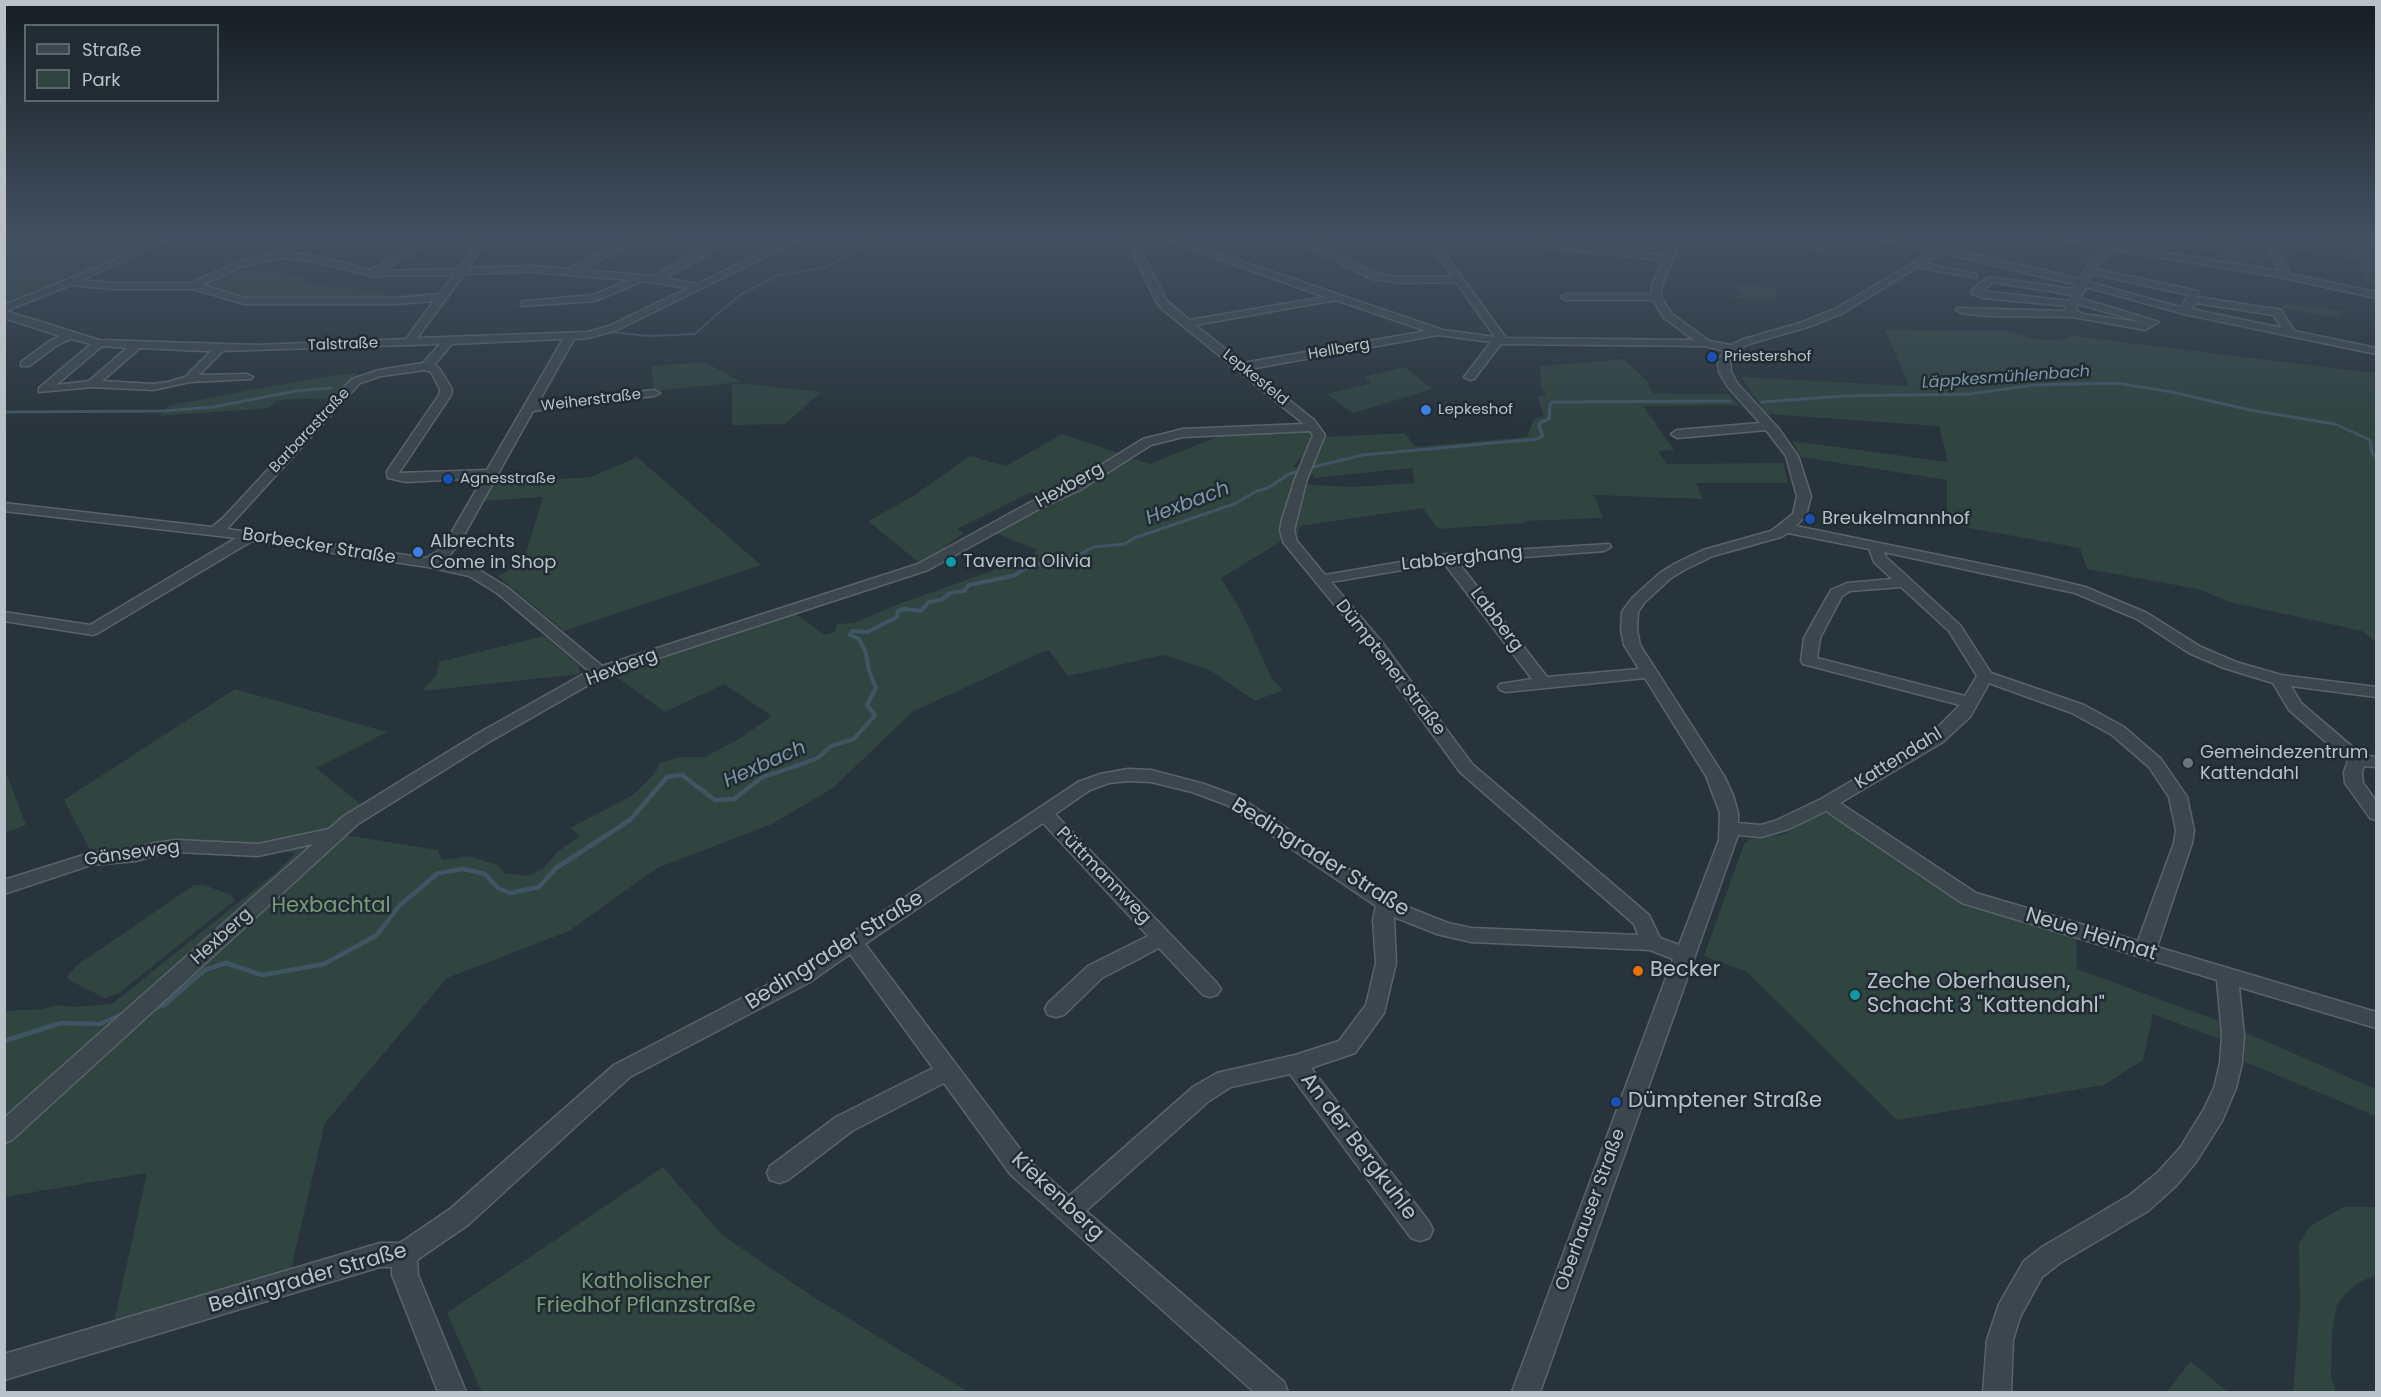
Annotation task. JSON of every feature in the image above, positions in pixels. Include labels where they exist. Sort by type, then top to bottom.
[{"type":"street","points":[[4,309],[23,301]]},
{"type":"street","points":[[409,342],[439,301]]},
{"type":"street","points":[[525,304],[558,301]]},
{"type":"street","name":"Talstraße","points":[[4,314],[99,343],[220,348],[448,341],[602,333],[669,301]]},
{"type":"street","name":"Lepkesfeld","points":[[1161,301],[1317,431]]},
{"type":"street","points":[[1186,324],[1317,301]]},
{"type":"street","points":[[1345,301],[1437,332],[1499,341],[1705,343],[1732,349]]},
{"type":"street","points":[[1470,377],[1501,337],[1476,301]]},
{"type":"street","points":[[1659,301],[1668,316],[1705,343]]},
{"type":"street","points":[[1786,528],[1799,516],[1804,496],[1792,456],[1732,385],[1725,372],[1724,360],[1732,349],[1756,338],[1800,326],[1839,311],[1855,301]]},
{"type":"street","points":[[1961,310],[1986,314],[2063,301]]},
{"type":"street","points":[[2077,301],[2084,318],[2143,326],[2148,326],[2154,321],[2084,301]]},
{"type":"street","points":[[2096,301],[2184,311],[2376,351]]},
{"type":"street","points":[[2184,311],[2191,301]]},
{"type":"street","points":[[2207,301],[2277,312],[2289,331],[2288,333]]},
{"type":"street","name":"Hellberg","points":[[1241,367],[1437,332]]},
{"type":"street","points":[[25,364],[55,342],[70,336]]},
{"type":"street","points":[[428,563],[443,554],[452,544],[570,336]]},
{"type":"street","points":[[448,341],[428,366],[435,370],[446,389],[445,395],[393,471],[393,476],[406,478],[491,474]]},
{"type":"street","points":[[99,343],[43,390],[92,384],[153,387],[189,379],[247,377]]},
{"type":"street","points":[[92,384],[137,345]]},
{"type":"street","points":[[189,379],[220,348]]},
{"type":"street","name":"Barbarastraße","points":[[215,531],[228,521],[356,381],[369,375],[428,366]]},
{"type":"street","name":"Weiherstraße","points":[[528,408],[654,393]]},
{"type":"street","points":[[1677,434],[1769,426]]},
{"type":"street","name":"Dümptener Straße","points":[[1317,431],[1287,530],[1290,543],[1375,644],[1466,768],[1642,920],[1652,943]]},
{"type":"street","name":"Hexberg","points":[[4,1133],[351,820],[483,738],[600,672],[923,567],[1034,506],[1075,487],[1147,442],[1183,433],[1317,431]]},
{"type":"street","name":"Borbecker Straße","points":[[4,507],[215,531],[428,563],[474,573],[493,583],[600,672]]},
{"type":"street","points":[[1786,528],[2080,590],[2142,616],[2204,653],[2230,665],[2279,680],[2376,692]]},
{"type":"street","name":"Oberhauser Straße","points":[[1526,1392],[1561,1291],[1724,854],[1730,828],[1724,795],[1715,776],[1632,645],[1629,630],[1630,612],[1638,600],[1666,575],[1681,566],[1707,553],[1776,534],[1786,528]]},
{"type":"street","points":[[4,616],[93,630],[250,536]]},
{"type":"street","name":"Labberghang","points":[[1320,580],[1448,558],[1604,547]]},
{"type":"street","points":[[1875,547],[1879,559],[1955,628],[1985,676],[2078,709],[2118,731],[2155,763],[2178,797],[2185,830],[2183,843],[2145,951]]},
{"type":"street","name":"Labberg","points":[[1448,558],[1543,682]]},
{"type":"street","points":[[1903,582],[1848,587],[1836,593],[1812,638],[1809,661],[1970,702]]},
{"type":"street","points":[[1506,687],[1648,673]]},
{"type":"street","name":"Kattendahl","points":[[1730,828],[1761,831],[1772,829],[1827,803],[1937,738],[1952,725],[1970,702],[1985,676]]},
{"type":"street","points":[[2279,680],[2295,706],[2357,760],[2376,762]]},
{"type":"street","points":[[2357,760],[2353,772],[2355,783],[2376,814]]},
{"type":"street","name":"Bedingrader Straße","points":[[4,1367],[380,1255],[404,1256],[459,1217],[622,1071],[803,976],[1084,786],[1106,778],[1128,775],[1151,776],[1198,788],[1233,801],[1386,903],[1403,913],[1444,929],[1471,935],[1652,943],[1686,956]]},
{"type":"street","name":"Neue Heimat","points":[[1827,803],[1960,894],[2376,1020]]},
{"type":"street","name":"Püttmannweg","points":[[1045,814],[1210,989]]},
{"type":"street","name":"Gänseweg","points":[[4,887],[90,859],[136,855],[154,849],[177,846],[258,850],[334,835]]},
{"type":"street","name":"An der Bergkuhle","points":[[1069,1211],[1201,1094],[1225,1079],[1295,1064],[1347,1047],[1376,1007],[1386,963],[1383,920],[1386,903]]},
{"type":"street","name":"Püttmannweg","points":[[1056,1009],[1095,972],[1162,937]]},
{"type":"street","name":"Kiekenberg","points":[[852,942],[1020,1168],[1274,1392]]},
{"type":"street","points":[[1997,1392],[2000,1340],[2008,1313],[2033,1269],[2051,1255],[2139,1203],[2166,1180],[2188,1155],[2214,1114],[2225,1088],[2231,1063],[2233,1035],[2227,975]]},
{"type":"street","name":"An der Bergkuhle","points":[[1295,1064],[1420,1230]]},
{"type":"street","points":[[780,1173],[844,1124],[947,1071]]},
{"type":"street","points":[[404,1256],[405,1275],[452,1392]]},
{"type":"green space","points":[[5,301],[19,301],[5,307]]},
{"type":"green space","points":[[2285,304],[2343,311],[2339,318],[2282,308]]},
{"type":"green space","points":[[1885,330],[2006,331],[2037,339],[2058,341],[2073,336],[2376,373],[2376,642],[2362,631],[2230,602],[2198,589],[2087,569],[2080,548],[1947,524],[1947,480],[1801,457],[1792,441],[1948,462],[1939,426],[1767,414],[1741,377],[1909,386]]},
{"type":"green space","points":[[1624,359],[1650,384],[1646,384],[1654,394],[1728,394],[1739,405],[1643,406],[1674,450],[1658,451],[1667,464],[1783,463],[1788,483],[1696,483],[1702,499],[1594,495],[1603,518],[1524,521],[1524,523],[1438,529],[1423,508],[1300,526],[1298,533],[1291,537],[1301,484],[1350,487],[1415,483],[1412,468],[1313,478],[1314,474],[1309,475],[1325,437],[1405,433],[1415,447],[1527,437],[1534,419],[1544,416],[1538,397],[1546,394],[1541,387],[1540,366]]},
{"type":"green space","points":[[705,362],[741,382],[653,391],[652,366]]},
{"type":"green space","points":[[1405,367],[1432,389],[1353,413],[1327,394],[1371,383],[1363,377]]},
{"type":"green space","points":[[358,373],[333,398],[277,400],[268,408],[159,416],[170,405],[316,378]]},
{"type":"green space","points":[[745,384],[821,392],[785,424],[732,425],[732,385]]},
{"type":"green space","name":"Hexbachtal","points":[[1305,431],[1317,436],[1310,436],[1309,448],[1293,467],[1299,467],[1280,533],[1280,542],[1221,578],[1242,613],[1272,679],[1283,690],[1255,701],[1210,670],[1164,655],[1068,676],[1049,650],[1042,652],[912,712],[833,788],[772,824],[657,868],[569,931],[447,978],[325,1123],[289,1278],[112,1331],[147,1173],[5,1197],[5,1011],[43,1009],[58,1005],[72,1007],[112,1004],[274,874],[296,853],[189,842],[92,854],[64,800],[235,689],[387,732],[316,768],[365,808],[345,835],[438,850],[441,859],[444,860],[468,856],[498,865],[504,873],[528,876],[544,868],[557,852],[580,836],[570,828],[633,795],[655,773],[660,763],[680,757],[705,757],[739,739],[772,716],[724,684],[665,712],[611,673],[794,613],[825,635],[835,632],[837,624],[854,623],[899,604],[1028,558],[1038,550],[993,532],[1125,456],[1150,464],[1226,433]]},
{"type":"green space","points":[[1062,434],[1118,453],[1070,482],[1067,481],[1036,498],[1032,492],[957,529],[964,533],[944,547],[951,551],[921,564],[868,521],[912,497],[970,456],[1006,466]]},
{"type":"green space","points":[[637,457],[761,565],[564,631],[498,576],[523,563],[543,497],[483,501],[493,483],[591,477]]},
{"type":"green space","points":[[544,636],[579,666],[580,674],[422,691],[436,676],[439,662]]},
{"type":"green space","points":[[5,770],[26,825],[4,833]]},
{"type":"green space","points":[[1821,814],[1835,815],[1962,901],[2076,935],[2077,969],[2219,1021],[2222,1040],[2153,1014],[2143,1060],[2104,1085],[1897,1120],[1747,972],[1704,956],[1744,844],[1750,839],[1784,834]]},
{"type":"green space","points":[[194,885],[204,885],[231,895],[235,900],[119,993],[105,998],[69,980],[67,977],[76,966]]},
{"type":"green space","points":[[2244,1032],[2376,1089],[2376,1116],[2245,1062]]},
{"type":"green space","name":"Katholischer Friedhof Pflanzstraße","points":[[663,1167],[722,1235],[812,1296],[968,1392],[482,1392],[447,1313]]},
{"type":"green space","points":[[2344,1207],[2376,1207],[2376,1275],[2358,1283],[2337,1305],[2332,1333],[2331,1377],[2336,1392],[2293,1392],[2300,1306],[2299,1244],[2310,1226]]},
{"type":"green space","points":[[2191,1362],[2228,1392],[2167,1392]]},
{"type":"waterway","points":[[716,315],[733,301]]},
{"type":"waterway","points":[[609,332],[649,336],[695,334],[714,317]]},
{"type":"waterway","name":"Läppkesmühlenbach","points":[[1762,402],[1845,396],[1970,394],[2034,385],[2116,383],[2172,392],[2250,410],[2335,424],[2370,440],[2372,453],[2376,457]]},
{"type":"waterway","points":[[4,412],[164,411],[213,407],[295,391],[331,388]]},
{"type":"waterway","name":"Läppkesmühlenbach","points":[[1313,467],[1363,455],[1537,439],[1543,436],[1539,426],[1541,422],[1549,419],[1550,404],[1553,402],[1730,401]]},
{"type":"waterway","name":"Hexbach","points":[[1080,554],[1094,547],[1125,544],[1134,538],[1234,504],[1257,491],[1268,488],[1289,474],[1297,472]]},
{"type":"waterway","name":"Hexbach","points":[[770,775],[818,758],[831,746],[854,739],[875,715],[867,705],[876,688],[869,671],[866,653],[859,639],[850,635],[852,631],[867,632],[897,617],[898,611],[904,609],[921,611],[929,602],[941,600],[950,593],[964,591],[969,585],[1013,576],[1033,564],[1043,564],[1085,553]]},
{"type":"waterway","name":"Hexbach","points":[[155,1008],[164,1005],[205,970],[226,963],[262,975],[324,964],[377,935],[399,906],[438,873],[463,869],[485,874],[498,888],[510,893],[539,887],[556,868],[630,820],[667,777],[682,775],[715,800],[734,799],[761,778],[774,773]]},
{"type":"waterway","name":"Hexbach","points":[[4,1041],[61,1023],[100,1024],[125,1013]]},
{"type":"place","name":"Priestershof","points":[[1712,357]]},
{"type":"place","name":"Lepkeshof","points":[[1426,410]]},
{"type":"place","name":"Agnesstraße","points":[[448,479]]},
{"type":"place","name":"Breukelmannhof","points":[[1810,519]]},
{"type":"place","name":"Albrechts Come in Shop","points":[[418,552]]},
{"type":"place","name":"Taverna Olivia","points":[[951,562]]},
{"type":"place","name":"Gemeindezentrum Kattendahl","points":[[2188,763]]},
{"type":"place","name":"Becker","points":[[1638,971]]},
{"type":"place","name":"Zeche Oberhausen, Schacht 3 \"Kattendahl\"","points":[[1855,995]]},
{"type":"place","name":"Dümptener Straße","points":[[1616,1102]]}]
